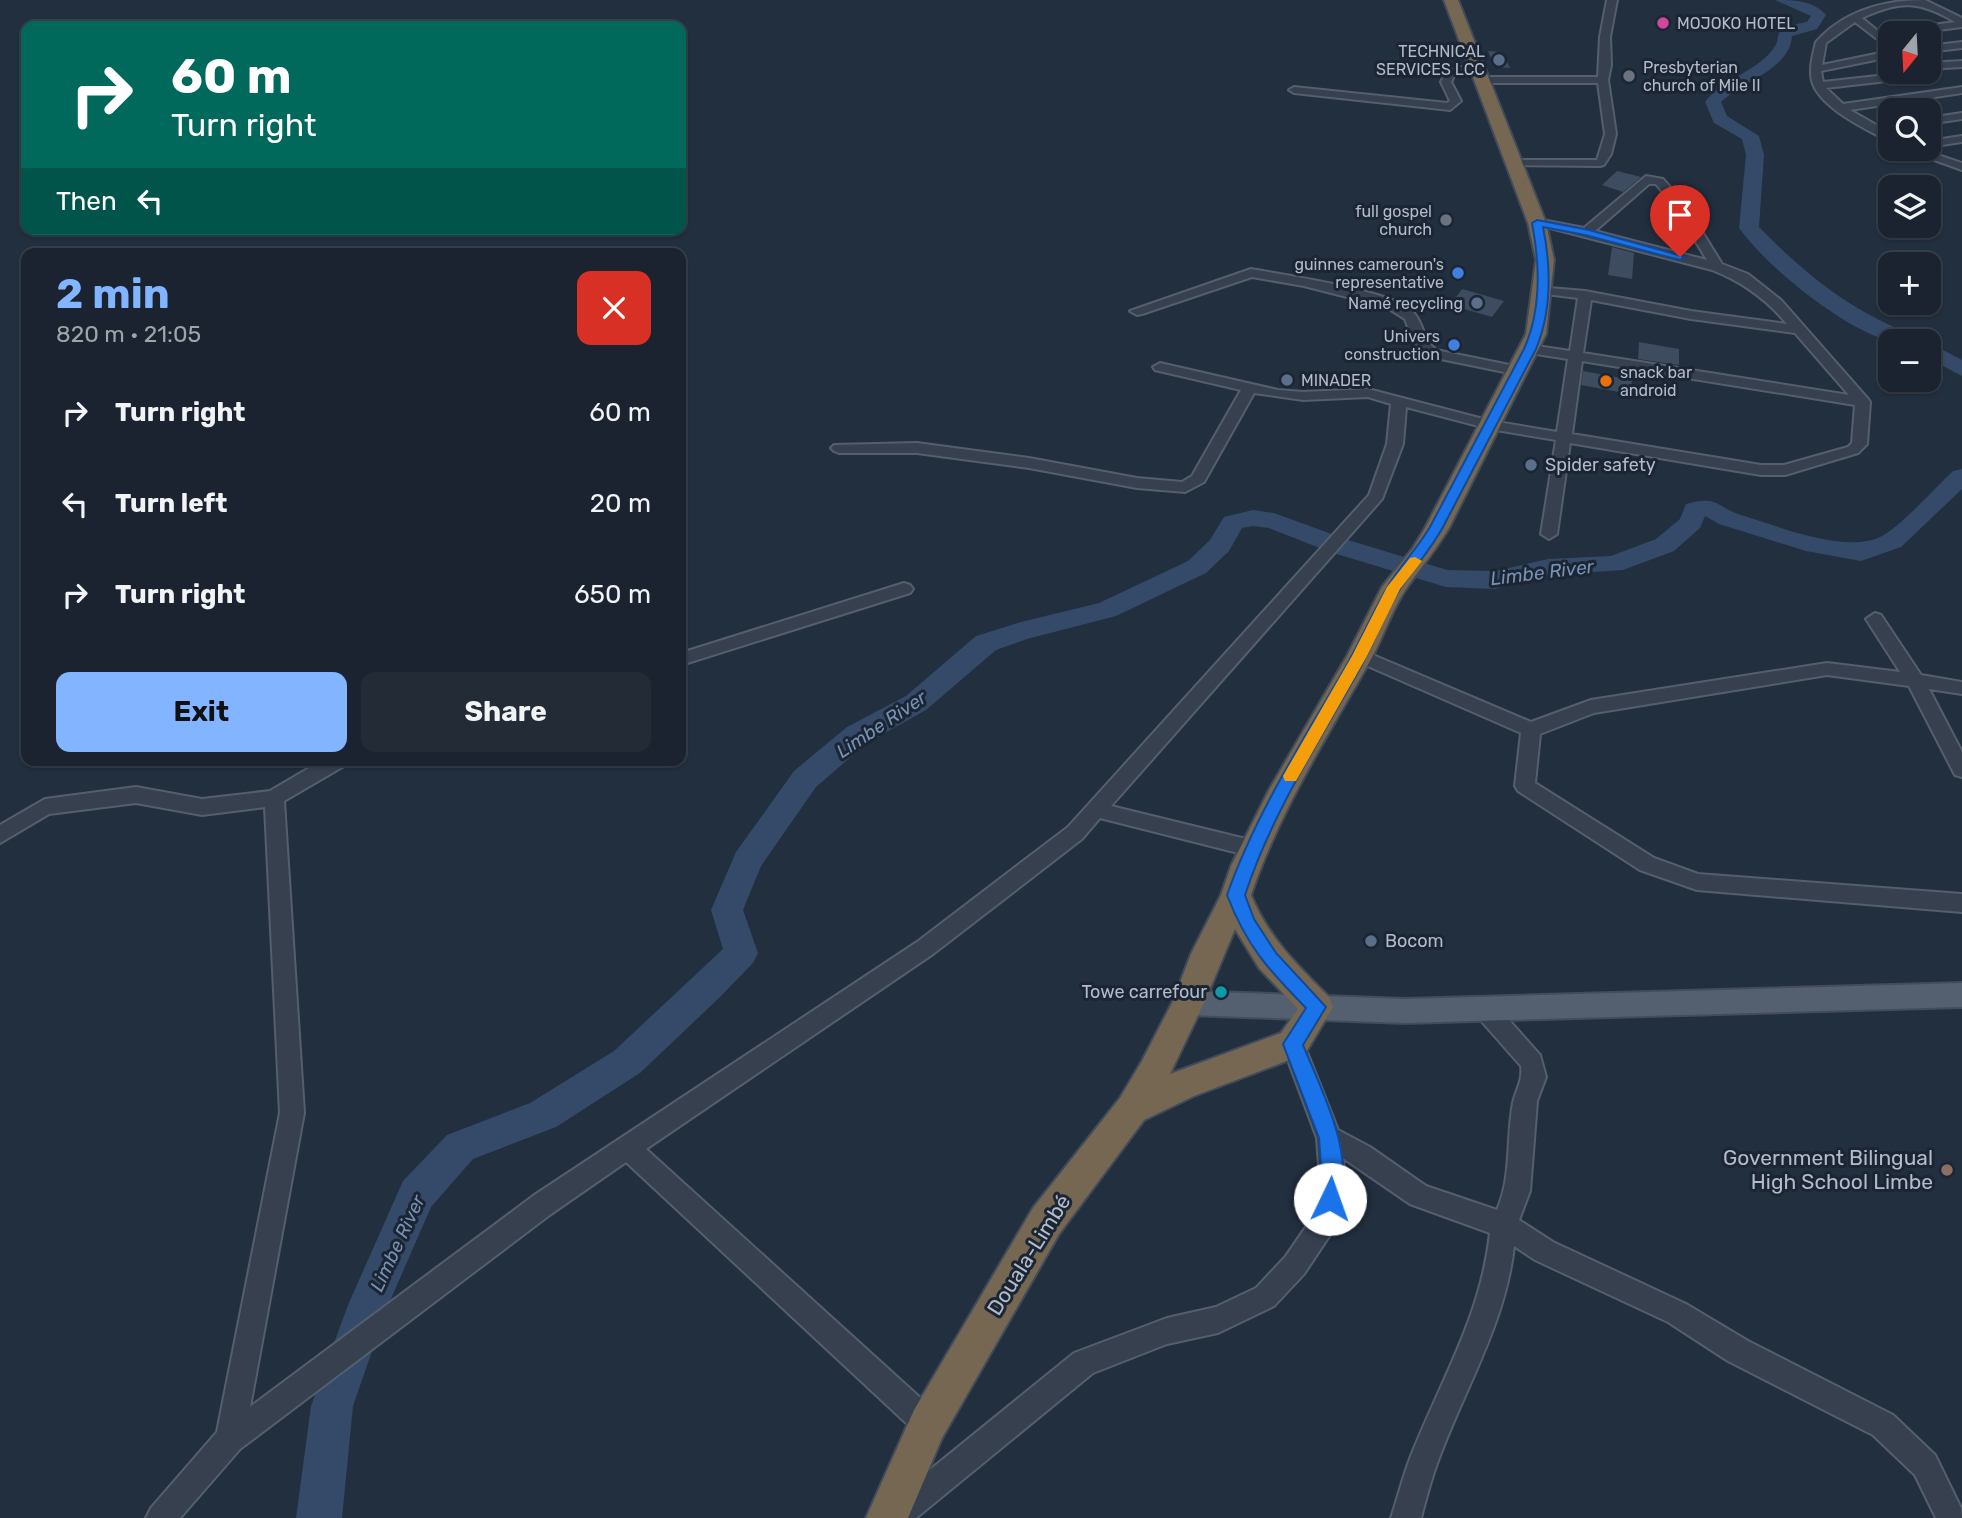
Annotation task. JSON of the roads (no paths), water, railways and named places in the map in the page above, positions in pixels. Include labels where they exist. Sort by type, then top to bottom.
[{"type":"highway","name":"Douala-Limbé","points":[[887,1518],[928,1424],[1046,1221],[1132,1109],[1154,1072],[1188,1003],[1207,954],[1283,790],[1360,656],[1394,587],[1422,553],[1536,334],[1545,260],[1537,223],[1451,0]]},
{"type":"highway","points":[[1132,1109],[1182,1085],[1293,1044],[1317,1007],[1270,959],[1246,921],[1236,895]]},
{"type":"main road","points":[[1188,1003],[1405,1011],[1962,995]]},
{"type":"street","points":[[1515,163],[1600,163],[1608,151],[1610,119],[1603,80],[1606,65],[1605,37],[1612,0]]},
{"type":"street","points":[[1878,131],[1841,108],[1819,86],[1816,69],[1821,41],[1854,16],[1869,9],[1915,0],[1927,3],[1962,23]]},
{"type":"street","points":[[1854,16],[1876,36]]},
{"type":"street","points":[[1941,26],[1962,23]]},
{"type":"street","points":[[1941,47],[1962,45]]},
{"type":"street","points":[[1816,69],[1878,56]]},
{"type":"street","points":[[1941,68],[1962,64]]},
{"type":"street","points":[[1294,90],[1450,107],[1456,102],[1446,82],[1450,75],[1461,70],[1480,74],[1603,80]]},
{"type":"street","points":[[1819,86],[1878,77]]},
{"type":"street","points":[[1941,78],[1961,91]]},
{"type":"street","points":[[1841,108],[1961,91]]},
{"type":"street","points":[[1941,119],[1962,116]]},
{"type":"street","points":[[1873,128],[1878,127]]},
{"type":"street","points":[[1941,143],[1962,139]]},
{"type":"street","points":[[1941,160],[1962,167]]},
{"type":"street","points":[[1586,232],[1624,201],[1641,183],[1655,180],[1667,188],[1717,267]]},
{"type":"street","points":[[1160,367],[1303,396],[1346,393],[1399,399],[1490,425],[1761,470],[1785,470],[1837,456],[1859,444],[1863,402],[1800,330],[1756,285],[1717,267],[1586,232],[1537,223]]},
{"type":"street","points":[[1137,311],[1240,275],[1273,275],[1391,304],[1405,310],[1413,318],[1423,348],[1519,371]]},
{"type":"street","points":[[1543,290],[1800,330]]},
{"type":"street","points":[[1549,534],[1585,295]]},
{"type":"street","points":[[1530,349],[1863,402]]},
{"type":"street","points":[[839,448],[917,448],[1029,463],[1137,483],[1185,487],[1198,479],[1250,387]]},
{"type":"street","points":[[161,1518],[230,1439],[542,1205],[925,948],[1075,833],[1376,496],[1395,444],[1399,399]]},
{"type":"street","points":[[686,657],[904,589]]},
{"type":"street","points":[[1875,620],[1915,680],[1962,770]]},
{"type":"street","points":[[1360,656],[1531,730],[1591,707],[1827,669],[1962,688]]},
{"type":"street","points":[[1531,730],[1525,786],[1647,864],[1697,882],[1962,904]]},
{"type":"street","points":[[0,835],[45,807],[136,794],[202,807],[274,798],[328,766]]},
{"type":"street","points":[[230,1439],[292,1113],[274,798]]},
{"type":"street","points":[[1097,810],[1254,849]]},
{"type":"street","points":[[1406,1518],[1424,1459],[1466,1366],[1499,1270],[1504,1225],[1518,1191],[1525,1101],[1534,1077],[1532,1062],[1485,1009]]},
{"type":"street","points":[[893,1518],[1084,1363],[1167,1331],[1218,1320],[1265,1297],[1295,1265],[1321,1226],[1332,1179],[1329,1138],[1293,1044]]},
{"type":"street","points":[[1329,1138],[1361,1155],[1419,1196],[1504,1225],[1544,1251],[1677,1313],[1738,1350],[1883,1425],[1924,1465],[1951,1518]]},
{"type":"street","points":[[627,1147],[928,1424]]},
{"type":"waterway","name":"Limbe River","points":[[1782,0],[1819,15],[1812,26],[1796,28],[1785,34],[1784,46],[1774,56],[1713,102],[1720,119],[1750,136],[1755,155],[1749,228],[1821,295],[1878,329]]},
{"type":"waterway","name":"Limbe River","points":[[1941,356],[1962,369]]},
{"type":"waterway","name":"Limbe River","points":[[319,1518],[332,1406],[368,1305],[417,1194],[460,1147],[543,1115],[627,1062],[707,988],[741,953],[727,910],[747,861],[805,779],[857,735],[916,703],[986,643],[1021,631],[1107,610],[1197,567],[1220,545],[1233,523],[1253,518],[1274,521],[1339,546],[1446,578],[1495,580],[1548,567],[1614,564],[1665,545],[1691,522],[1695,509],[1712,508],[1728,519],[1815,545],[1861,553],[1892,541],[1962,476]]},
{"type":"place","name":"MOJOKO HOTEL","points":[[1663,23]]},
{"type":"place","name":"TECHNICAL SERVICES LCC","points":[[1499,60]]},
{"type":"place","name":"Presbyterian church of Mile II","points":[[1629,76]]},
{"type":"place","name":"full gospel church","points":[[1446,220]]},
{"type":"place","name":"guinnes cameroun's representative","points":[[1458,273]]},
{"type":"place","name":"Namé recycling","points":[[1477,303]]},
{"type":"place","name":"Univers construction","points":[[1454,345]]},
{"type":"place","name":"MINADER","points":[[1287,380]]},
{"type":"place","name":"snack bar android","points":[[1606,381]]},
{"type":"place","name":"Spider safety","points":[[1531,465]]},
{"type":"place","name":"Bocom","points":[[1371,941]]},
{"type":"place","name":"Towe carrefour","points":[[1221,992]]},
{"type":"place","name":"Government Bilingual High School Limbe","points":[[1947,1170]]}]
